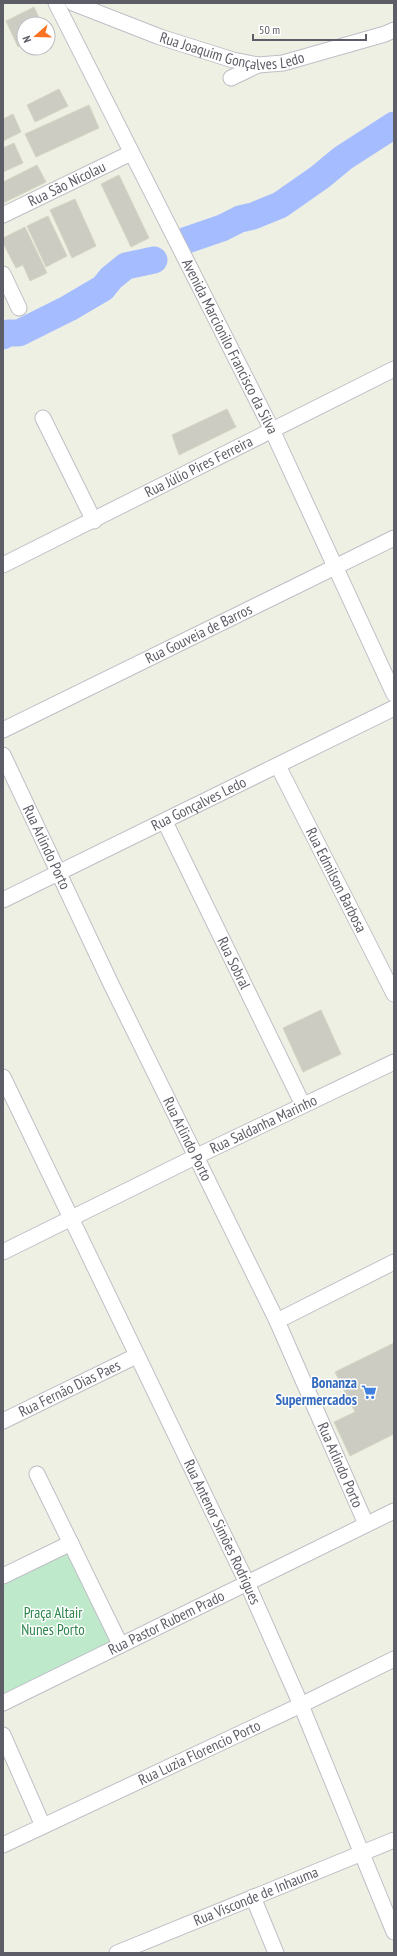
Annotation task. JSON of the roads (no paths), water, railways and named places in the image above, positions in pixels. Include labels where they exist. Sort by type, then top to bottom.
[{"type":"street","name":"Avenida Marcionilo Francisco da Silva","points":[[56,3],[272,430],[334,568],[394,694]]},
{"type":"street","name":"Rua Joaquim Gonçalves Ledo","points":[[73,3],[160,37],[233,60],[258,65],[283,63],[385,34],[394,30]]},
{"type":"street","points":[[231,78],[258,65]]},
{"type":"street","name":"Rua São Nicolau","points":[[3,215],[131,153]]},
{"type":"street","points":[[3,274],[19,308]]},
{"type":"street","name":"Rua Júlio Pires Ferreira","points":[[3,565],[94,521],[394,369]]},
{"type":"street","points":[[43,418],[94,521]]},
{"type":"street","name":"Rua Gouveia de Barros","points":[[3,730],[394,538]]},
{"type":"street","name":"Rua Gonçalves Ledo","points":[[3,900],[165,822],[394,708]]},
{"type":"street","name":"Rua Arlindo Porto","points":[[3,755],[195,1157],[277,1321],[366,1524]]},
{"type":"street","name":"Rua Edmilson Barbosa","points":[[278,766],[394,994]]},
{"type":"street","name":"Rua Sobral","points":[[165,822],[303,1105]]},
{"type":"street","name":"Rua Saldanha Marinho","points":[[3,1252],[195,1157],[394,1062]]},
{"type":"street","name":"Rua Antenor Simões Rodrigues","points":[[3,1077],[72,1217],[136,1356],[247,1583],[301,1705],[394,1932]]},
{"type":"street","points":[[277,1321],[394,1262]]},
{"type":"street","name":"Rua Fernão Dias Paes","points":[[3,1421],[136,1356]]},
{"type":"street","points":[[36,1474],[120,1644]]},
{"type":"street","name":"Rua Pastor Rubem Prado","points":[[3,1703],[120,1644],[394,1511]]},
{"type":"street","points":[[3,1576],[71,1543]]},
{"type":"street","name":"Rua Luzia Florencio Porto","points":[[3,1845],[301,1705],[394,1659]]},
{"type":"street","points":[[3,1735],[43,1826]]},
{"type":"street","name":"Rua Visconde de Inhauma","points":[[117,1953],[150,1947],[253,1897],[394,1840]]},
{"type":"street","points":[[253,1897],[276,1953]]},
{"type":"waterway","points":[[187,240],[280,205],[320,177],[343,158],[394,125]]},
{"type":"waterway","points":[[3,336],[8,333],[19,333],[69,308],[103,288],[111,278],[126,266],[154,260]]},
{"type":"place","name":"Bonanza Supermercados","points":[[369,1392]]},
{"type":"park label","name":"Praça Altair Nunes Porto","points":[[53,1622]]}]
